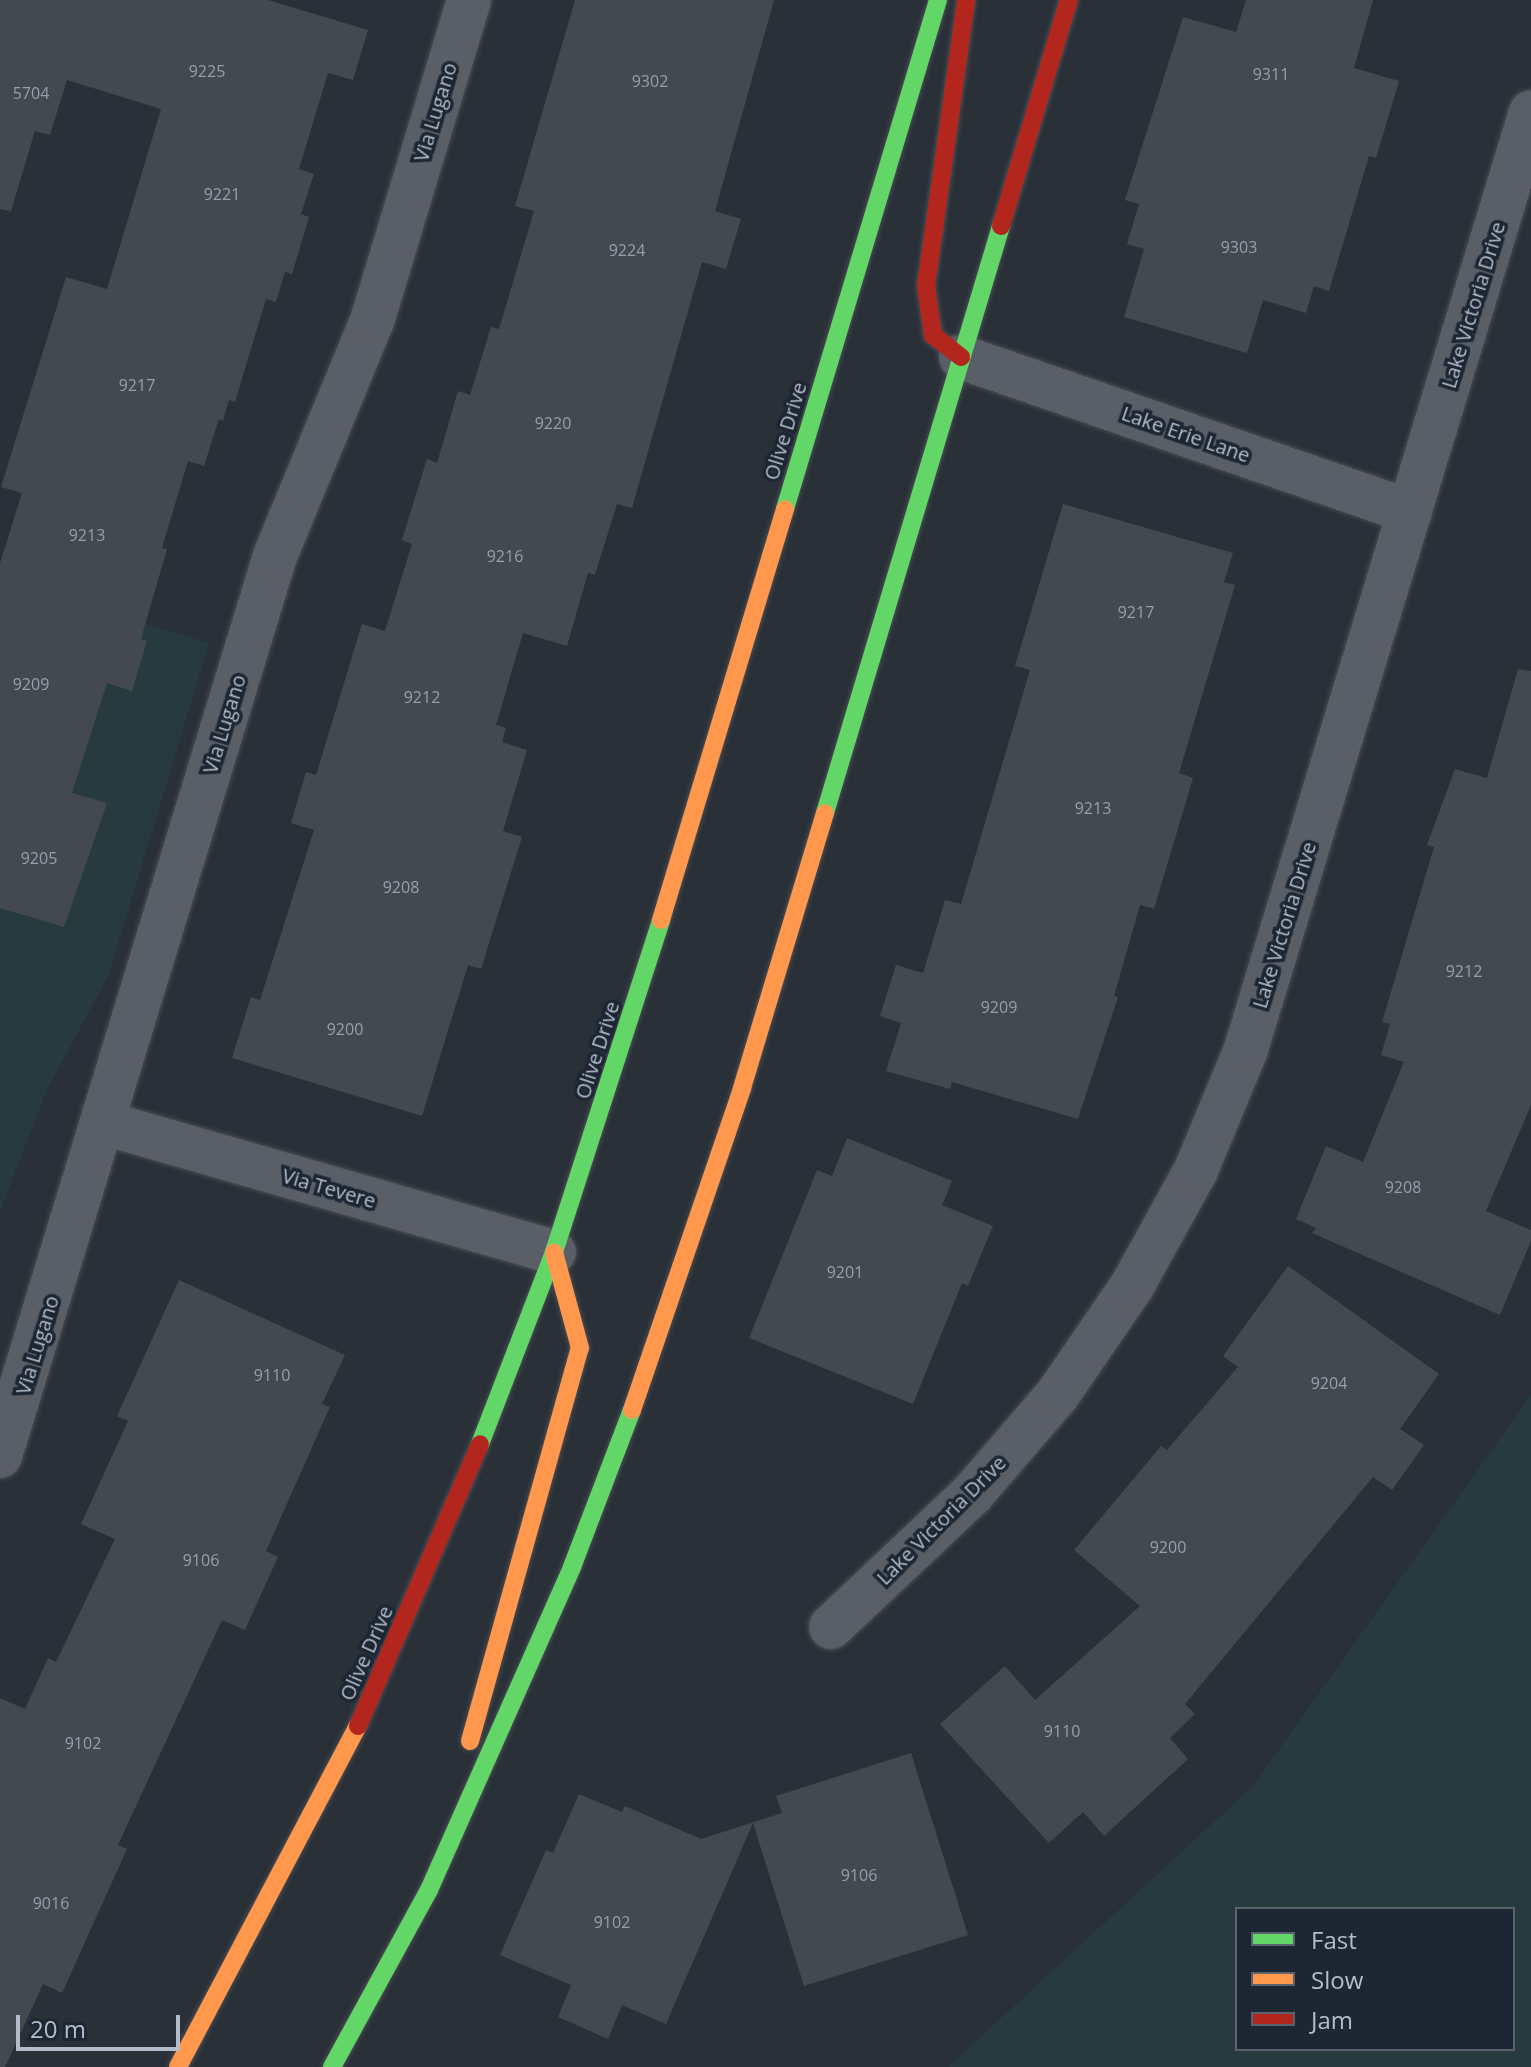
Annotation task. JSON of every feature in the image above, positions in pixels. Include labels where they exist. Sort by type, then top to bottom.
[{"type":"main road","name":"Olive Drive","points":[[178,2067],[357,1728],[463,1488],[554,1252],[634,1009],[938,0]]},
{"type":"main road","points":[[961,357],[933,335],[926,286],[966,0]]},
{"type":"main road","points":[[332,2067],[429,1890],[572,1567],[663,1331],[742,1088],[1069,0]]},
{"type":"main road","points":[[429,1890],[580,1348],[554,1252]]},
{"type":"street","name":"Via Lugano","points":[[0,1456],[275,556],[373,318],[469,0]]},
{"type":"street","name":"Lake Victoria Drive","points":[[831,1627],[972,1494],[1058,1394],[1132,1286],[1196,1170],[1246,1049],[1531,112]]},
{"type":"street","name":"Lake Erie Lane","points":[[961,357],[1410,512]]},
{"type":"street","name":"Via Tevere","points":[[104,1123],[554,1252]]},
{"type":"green space","points":[[0,580],[209,643],[109,974],[47,1090],[0,1212]]},
{"type":"green space","points":[[1531,1395],[1531,2067],[948,2067],[1253,1786]]},
{"type":"building","points":[[0,0],[268,0],[368,30],[353,80],[328,73],[299,169],[314,174],[301,214],[309,217],[292,274],[285,272],[276,302],[266,299],[235,402],[229,400],[223,421],[219,419],[204,466],[188,461],[162,548],[167,549],[141,639],[147,641],[132,691],[107,683],[72,793],[107,803],[64,927],[0,908],[0,563],[22,493],[1,487],[66,277],[107,289],[161,109],[67,80],[50,135],[35,131],[11,211],[0,209]]},
{"type":"building","points":[[575,0],[774,0],[715,211],[741,219],[726,269],[702,262],[632,508],[617,504],[595,575],[588,573],[567,646],[523,633],[496,725],[506,728],[502,742],[527,750],[503,831],[522,837],[481,969],[468,965],[422,1116],[232,1058],[251,997],[260,1000],[314,830],[291,823],[306,772],[316,775],[362,624],[385,631],[412,544],[402,540],[427,459],[437,463],[458,391],[470,395],[491,327],[499,329],[534,211],[515,206]]},
{"type":"building","points":[[1246,0],[1373,0],[1354,68],[1399,81],[1376,158],[1369,156],[1329,291],[1314,286],[1306,313],[1263,300],[1247,353],[1124,317],[1144,249],[1127,244],[1139,204],[1125,200],[1183,17],[1236,32]]},
{"type":"building","points":[[1063,504],[1233,553],[1224,582],[1235,585],[1179,773],[1193,778],[1154,909],[1140,905],[1114,996],[1118,997],[1078,1119],[952,1082],[950,1089],[886,1071],[901,1023],[880,1016],[896,965],[923,973],[945,900],[961,904],[1030,670],[1015,666]]},
{"type":"building","points":[[1518,669],[1531,671],[1531,1105],[1486,1211],[1531,1230],[1531,1241],[1500,1315],[1312,1233],[1316,1228],[1296,1219],[1326,1146],[1363,1162],[1404,1062],[1381,1055],[1390,1024],[1382,1022],[1434,847],[1427,845],[1455,769],[1487,778]]},
{"type":"building","points":[[847,1138],[952,1181],[942,1205],[993,1226],[968,1286],[962,1283],[913,1404],[749,1338],[817,1170],[832,1176]]},
{"type":"building","points":[[1288,1266],[1439,1374],[1400,1429],[1424,1445],[1392,1490],[1373,1477],[1185,1704],[1195,1714],[1170,1738],[1188,1759],[1104,1836],[1083,1812],[1049,1843],[940,1724],[1005,1666],[1035,1700],[1140,1606],[1074,1550],[1161,1446],[1167,1450],[1238,1367],[1223,1356]]},
{"type":"building","points":[[179,1280],[345,1355],[322,1404],[330,1407],[266,1551],[278,1557],[245,1630],[222,1620],[118,1845],[127,1849],[62,1993],[43,1984],[5,2067],[0,2067],[0,1698],[25,1709],[48,1658],[56,1662],[115,1539],[81,1524],[128,1421],[117,1416]]},
{"type":"building","points":[[911,1753],[968,1935],[804,1986],[753,1823],[666,2024],[622,2005],[608,2039],[558,2017],[571,1985],[500,1955],[546,1850],[553,1853],[579,1794],[622,1812],[625,1806],[701,1839],[782,1813],[776,1796]]},
{"type":"traffic: fast","points":[[785,509],[938,0]]},
{"type":"traffic: fast","points":[[825,813],[1001,226]]},
{"type":"traffic: fast","points":[[480,1444],[554,1252],[661,920]]},
{"type":"traffic: fast","points":[[332,2067],[429,1890],[572,1567],[632,1410]]},
{"type":"traffic: slow","points":[[661,920],[785,509]]},
{"type":"traffic: slow","points":[[632,1410],[742,1088],[825,813]]},
{"type":"traffic: slow","points":[[470,1741],[580,1348],[554,1252]]},
{"type":"traffic: slow","points":[[178,2067],[358,1726]]},
{"type":"traffic: jam","points":[[961,357],[933,335],[926,286],[966,0]]},
{"type":"traffic: jam","points":[[1001,226],[1069,0]]},
{"type":"traffic: jam","points":[[358,1726],[480,1444]]}]
